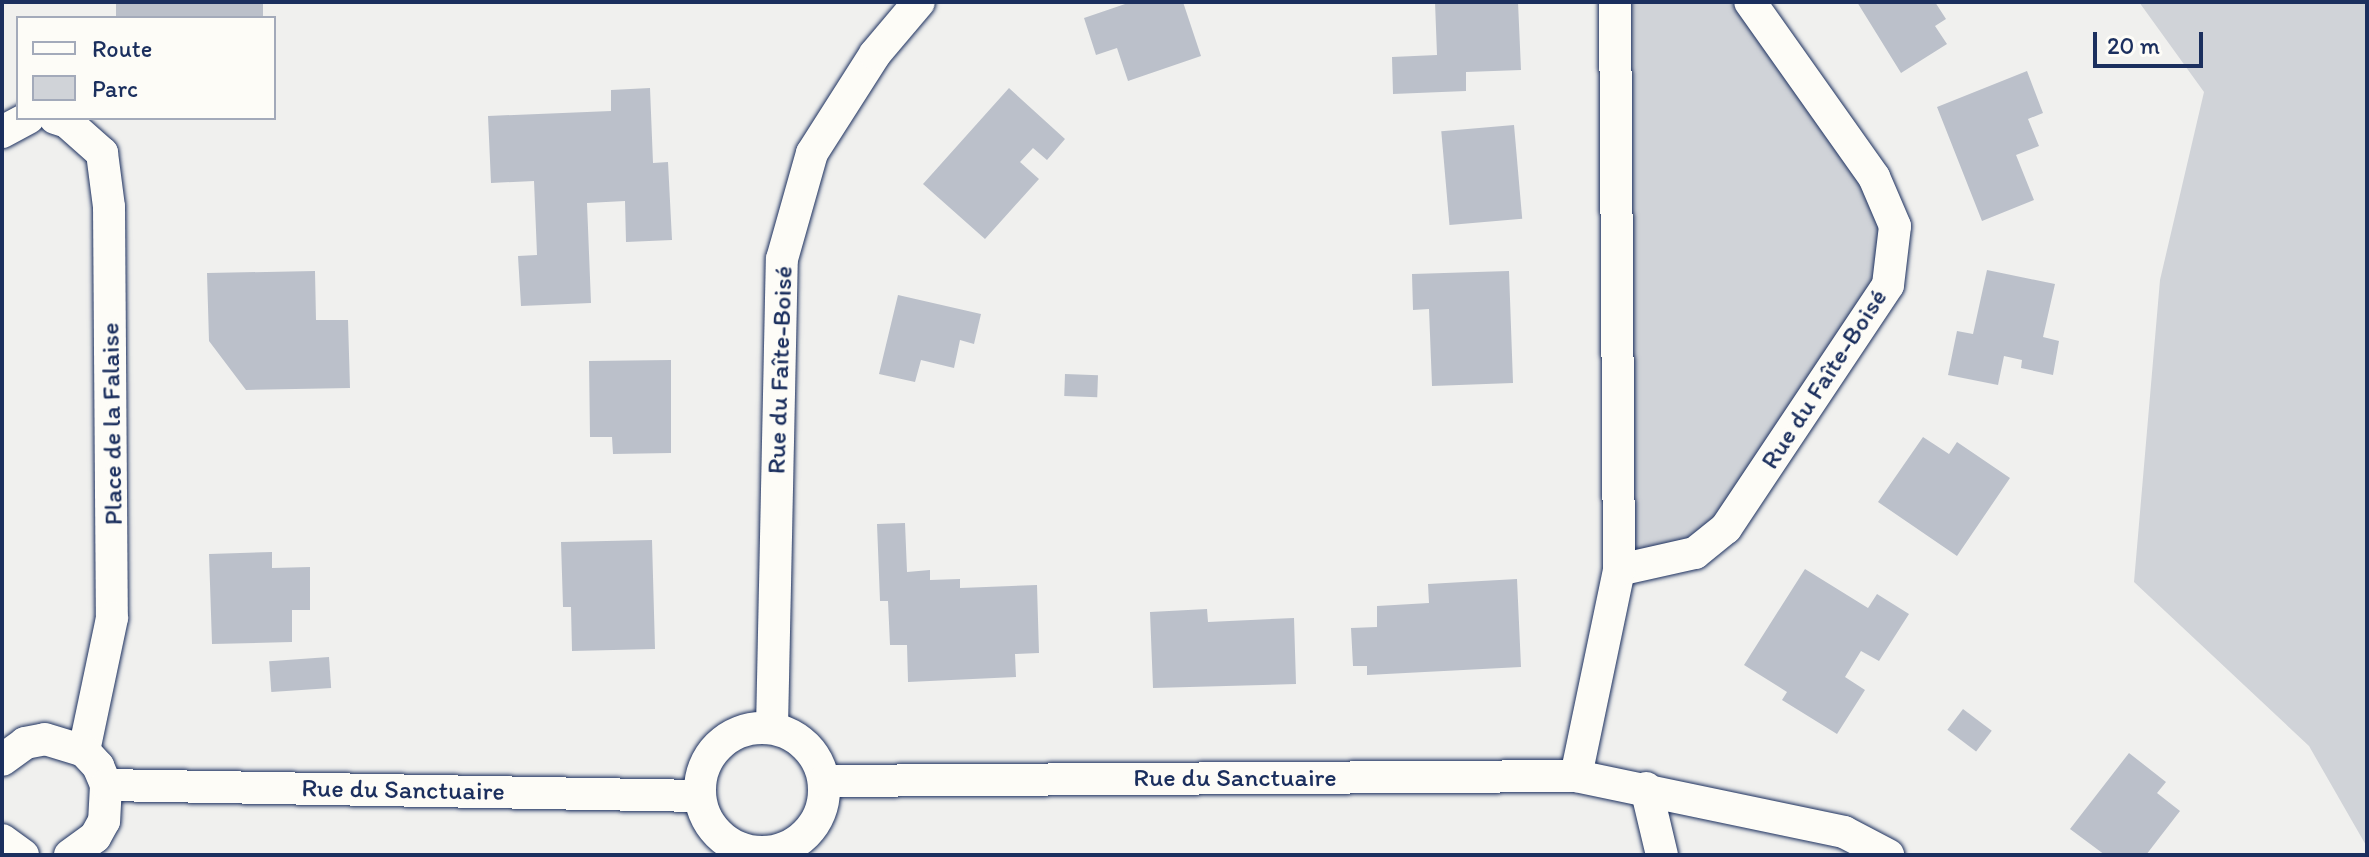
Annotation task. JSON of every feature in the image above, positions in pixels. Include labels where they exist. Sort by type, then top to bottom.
[{"type":"street","name":"Rue du Faîte-Boisé","points":[[772,728],[782,259],[812,153],[875,54],[919,2]]},
{"type":"street","points":[[1576,776],[1619,570],[1615,2]]},
{"type":"street","name":"Rue du Faîte-Boisé","points":[[1619,570],[1695,553],[1726,528],[1888,285],[1895,226],[1874,177],[1750,2]]},
{"type":"street","points":[[2,132],[24,120]]},
{"type":"street","name":"Place de la Falaise","points":[[61,120],[102,153],[109,207],[112,618],[84,751]]},
{"type":"street","points":[[772,728],[807,746],[824,781],[816,822],[785,848],[763,854],[728,842],[714,830],[700,796],[701,777],[719,744],[735,734],[772,728]]},
{"type":"street","points":[[4,748],[45,739],[84,751],[106,785],[104,821],[95,837],[70,855]]},
{"type":"street","name":"Rue du Sanctuaire","points":[[824,781],[1576,776],[1646,788],[1844,832],[1888,855]]},
{"type":"street","name":"Rue du Sanctuaire","points":[[106,785],[700,796]]},
{"type":"street","points":[[1646,788],[1662,855]]},
{"type":"street","points":[[2,840],[23,855]]},
{"type":"green space","points":[[1615,2],[1750,2],[1874,177],[1888,285],[1726,528],[1619,570]]},
{"type":"green space","points":[[2139,2],[2367,2],[2367,847],[2309,746],[2134,582],[2160,280],[2204,92]]},
{"type":"building","points":[[116,2],[263,2],[263,16],[116,16]]},
{"type":"building","points":[[1131,2],[1183,2],[1201,56],[1128,81],[1117,48],[1096,55],[1084,18]]},
{"type":"building","points":[[1435,2],[1518,2],[1521,70],[1466,72],[1466,91],[1393,94],[1392,57],[1437,55]]},
{"type":"building","points":[[1857,2],[1935,2],[1946,19],[1935,26],[1947,44],[1901,73]]},
{"type":"building","points":[[2027,71],[2043,113],[2028,119],[2039,146],[2016,155],[2034,200],[1982,221],[1937,107]]},
{"type":"building","points":[[650,88],[653,163],[668,162],[672,240],[626,242],[625,201],[587,203],[591,303],[521,306],[518,256],[537,255],[534,181],[491,183],[488,116],[611,111],[611,90]]},
{"type":"building","points":[[1009,88],[1065,139],[1047,160],[1033,148],[1020,162],[1039,179],[985,239],[923,184]]},
{"type":"building","points":[[1514,125],[1522,219],[1449,225],[1441,131]]},
{"type":"building","points":[[1987,270],[2055,284],[2043,337],[2059,341],[2053,375],[2021,368],[2022,360],[2004,356],[1998,385],[1948,375],[1957,331],[1973,334]]},
{"type":"building","points":[[315,271],[316,320],[348,320],[350,388],[246,390],[209,341],[207,273]]},
{"type":"building","points":[[1509,271],[1513,383],[1432,386],[1429,309],[1413,310],[1412,274]]},
{"type":"building","points":[[898,295],[981,314],[974,344],[960,340],[954,368],[921,360],[915,382],[879,374]]},
{"type":"building","points":[[671,360],[671,453],[613,454],[612,437],[590,437],[589,361]]},
{"type":"building","points":[[1065,374],[1098,375],[1097,397],[1064,396]]},
{"type":"building","points":[[1923,437],[1949,454],[1957,442],[2010,478],[1957,556],[1878,502]]},
{"type":"building","points":[[905,523],[907,572],[930,570],[930,580],[960,579],[960,588],[1037,585],[1039,653],[1015,654],[1016,677],[908,682],[907,645],[890,645],[888,601],[880,601],[877,524]]},
{"type":"building","points":[[652,540],[655,649],[572,651],[571,607],[563,607],[561,542]]},
{"type":"building","points":[[272,552],[272,568],[310,567],[310,610],[292,610],[292,642],[212,644],[209,554]]},
{"type":"building","points":[[1805,569],[1868,608],[1877,594],[1909,614],[1879,661],[1861,651],[1845,677],[1865,690],[1837,734],[1782,700],[1787,692],[1744,665]]},
{"type":"building","points":[[1517,579],[1521,667],[1367,675],[1367,666],[1353,666],[1351,628],[1377,627],[1377,606],[1429,603],[1428,584]]},
{"type":"building","points":[[1207,609],[1208,622],[1294,618],[1296,684],[1153,688],[1150,612]]},
{"type":"building","points":[[329,657],[331,688],[271,692],[269,661]]},
{"type":"building","points":[[1963,709],[1992,731],[1976,751],[1947,730]]},
{"type":"building","points":[[2129,753],[2166,782],[2157,793],[2180,811],[2146,855],[2105,855],[2070,829]]}]
